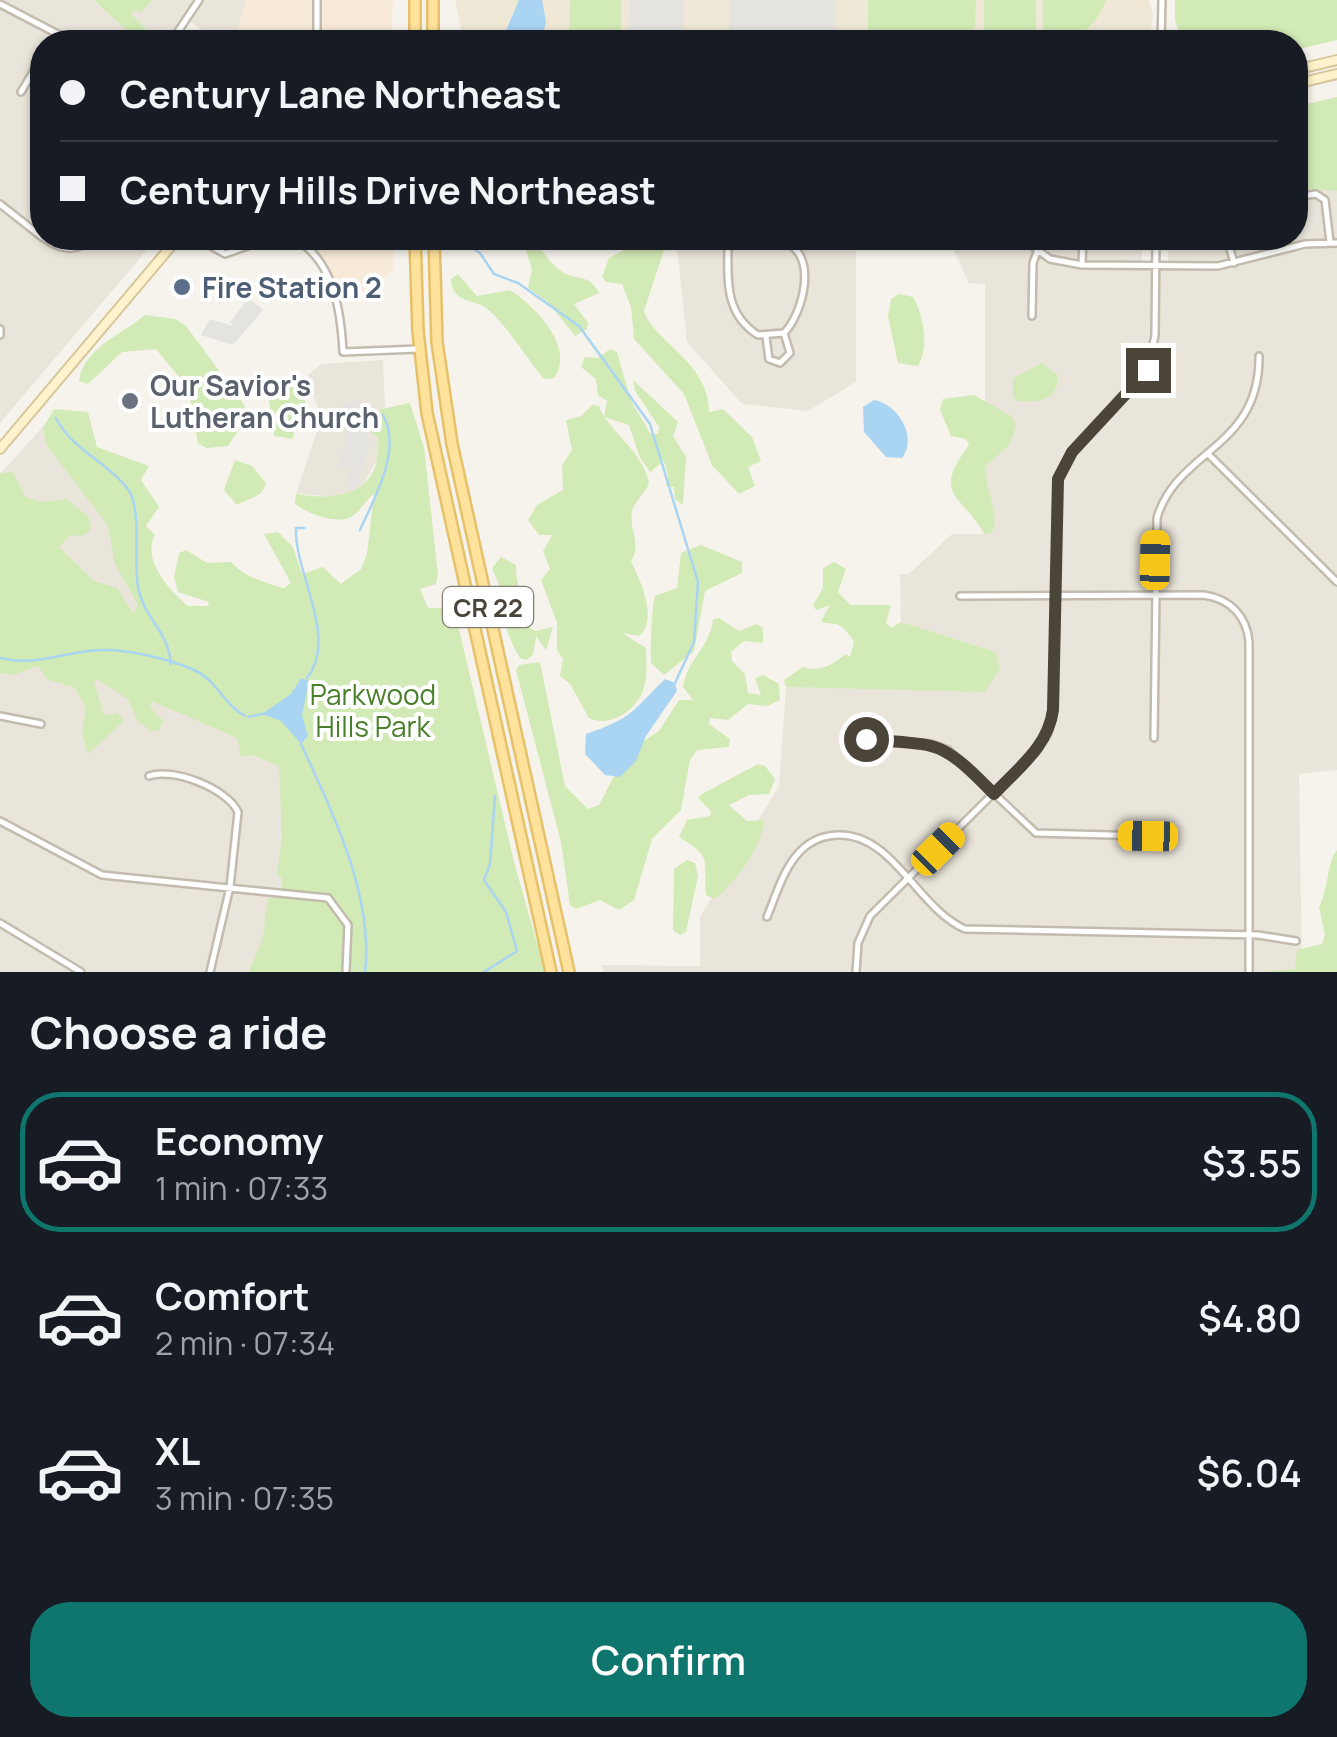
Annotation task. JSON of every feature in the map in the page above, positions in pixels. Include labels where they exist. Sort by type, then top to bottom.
[{"type":"main road","points":[[415,0],[415,30]]},
{"type":"main road","points":[[433,0],[433,30]]},
{"type":"main road","points":[[1308,67],[1337,60]]},
{"type":"main road","points":[[1308,81],[1337,74]]},
{"type":"main road","points":[[0,449],[168,250]]},
{"type":"main road","name":"CR 22","points":[[416,250],[420,349],[433,444],[550,972]]},
{"type":"main road","name":"CR 22","points":[[434,250],[437,342],[452,444],[569,972]]},
{"type":"street","points":[[179,30],[199,0]]},
{"type":"street","points":[[317,0],[317,30]]},
{"type":"street","points":[[1161,30],[1162,0]]},
{"type":"street","points":[[0,4],[54,30]]},
{"type":"street","points":[[20,92],[30,77]]},
{"type":"street","points":[[1308,195],[1316,194],[1326,200],[1334,242],[1308,247]]},
{"type":"street","points":[[0,204],[30,227]]},
{"type":"street","points":[[308,250],[336,290],[343,352],[420,349]]},
{"type":"street","points":[[729,250],[731,304],[750,330],[766,337],[784,333]]},
{"type":"street","points":[[766,337],[770,359],[780,363],[790,353],[784,333],[802,300],[802,258],[797,250]]},
{"type":"street","points":[[1035,250],[1082,265],[1156,266],[1234,263],[1296,250]]},
{"type":"street","points":[[1082,265],[1083,250]]},
{"type":"street","points":[[856,972],[858,943],[865,924],[1037,750],[1050,726],[1058,479],[1072,452],[1148,370],[1155,345],[1156,250]]},
{"type":"street","points":[[1230,250],[1234,263]]},
{"type":"street","points":[[1032,316],[1032,264],[1038,252]]},
{"type":"street","points":[[1154,738],[1154,596],[1159,508],[1253,405],[1260,356]]},
{"type":"street","points":[[1208,454],[1337,582]]},
{"type":"street","points":[[960,596],[1221,599],[1239,614],[1247,628],[1249,972]]},
{"type":"street","points":[[0,716],[42,724]]},
{"type":"street","points":[[866,739],[940,746],[956,756],[1036,833],[1148,836]]},
{"type":"street","points":[[149,776],[167,774],[218,791],[235,804],[238,812],[230,887],[210,972]]},
{"type":"street","points":[[0,822],[102,876],[310,894],[334,902],[348,925],[346,970]]},
{"type":"street","points":[[767,917],[791,860],[811,842],[830,835],[850,835],[870,843],[954,924],[973,931],[1249,934],[1296,942]]},
{"type":"street","points":[[0,923],[82,972]]},
{"type":"shaded area","points":[[0,0],[93,0],[131,30],[30,30],[30,250],[147,250],[0,423]]},
{"type":"shaded area","points":[[142,0],[247,0],[237,30],[202,30],[190,21],[182,30],[147,30],[130,14]]},
{"type":"shaded area","points":[[247,0],[393,0],[392,30],[237,30]]},
{"type":"shaded area","points":[[455,0],[1149,0],[1153,15],[1151,30],[461,30]]},
{"type":"shaded area","points":[[629,0],[684,0],[684,30],[628,30]]},
{"type":"shaded area","points":[[729,0],[836,0],[835,30],[729,30]]},
{"type":"shaded area","points":[[1308,189],[1337,191],[1337,770],[1299,774],[1302,972],[604,972],[602,965],[700,966],[700,917],[779,786],[786,687],[985,691],[996,652],[901,622],[900,574],[909,574],[952,534],[985,534],[985,284],[969,283],[954,250],[1142,250],[1142,265],[1168,265],[1168,250],[1308,250]]},
{"type":"shaded area","points":[[315,250],[393,250],[394,270],[358,294],[345,294]]},
{"type":"shaded area","points":[[677,250],[856,250],[856,382],[808,411],[742,404],[687,342]]},
{"type":"shaded area","points":[[249,298],[263,310],[233,345],[201,335],[210,319],[233,326],[230,322]]},
{"type":"shaded area","points":[[383,360],[385,408],[373,411],[380,454],[361,489],[345,497],[296,494],[316,434],[318,408],[306,377],[321,364]]},
{"type":"shaded area","points":[[362,400],[370,445],[354,491],[345,487],[351,471],[338,466],[346,442],[342,404]]},
{"type":"shaded area","points":[[47,422],[117,519],[138,606],[93,674],[282,758],[282,946],[276,972],[0,972],[0,474]]},
{"type":"green space","points":[[94,0],[152,0],[141,13],[135,9],[131,14],[147,30],[126,30]]},
{"type":"green space","points":[[570,0],[621,0],[621,30],[569,30]]},
{"type":"green space","points":[[868,0],[976,0],[972,30],[868,30]]},
{"type":"green space","points":[[984,0],[1036,0],[1036,30],[984,30]]},
{"type":"green space","points":[[1043,0],[1106,0],[1096,19],[1084,30],[1043,30]]},
{"type":"green space","points":[[1175,0],[1337,0],[1337,40],[1308,47],[1308,30],[1178,30]]},
{"type":"green space","points":[[1337,97],[1337,191],[1308,189],[1308,104]]},
{"type":"green space","points":[[526,250],[542,250],[561,271],[588,280],[595,287],[599,293],[574,304],[588,323],[587,329],[575,336],[548,302],[528,288],[532,269]]},
{"type":"green space","points":[[624,250],[664,250],[644,311],[701,380],[709,412],[723,409],[752,437],[761,461],[748,467],[755,486],[739,494],[712,465],[684,394],[634,339],[631,307],[622,284],[606,282],[602,277],[609,258]]},
{"type":"green space","points":[[458,274],[477,296],[510,290],[531,306],[556,341],[560,354],[554,378],[544,379],[490,311],[454,292],[451,279]]},
{"type":"green space","points":[[899,294],[913,297],[920,313],[924,341],[918,366],[898,363],[888,316],[891,299]]},
{"type":"green space","points":[[145,315],[175,319],[186,326],[243,403],[249,415],[228,446],[206,448],[198,443],[188,388],[156,349],[122,352],[88,384],[79,381],[82,369],[96,351]]},
{"type":"green space","points":[[610,349],[617,352],[631,401],[650,433],[658,434],[659,427],[635,391],[633,380],[678,422],[673,436],[686,457],[683,505],[675,499],[674,487],[666,486],[664,461],[650,472],[640,458],[629,425],[604,417],[607,401],[598,395],[596,379],[581,367],[585,357],[598,358]]},
{"type":"green space","points":[[1042,363],[1058,376],[1055,391],[1034,401],[1013,397],[1013,379]]},
{"type":"green space","points":[[287,386],[300,388],[306,403],[295,422],[293,439],[274,436],[269,400]]},
{"type":"green space","points":[[974,395],[1012,417],[1016,425],[1010,444],[985,467],[994,525],[992,532],[985,535],[951,485],[952,475],[969,445],[966,439],[951,436],[940,410],[943,399]]},
{"type":"green space","name":"Parkwood Hills Park","points":[[410,403],[424,448],[438,575],[436,584],[420,589],[428,608],[454,608],[514,862],[545,972],[249,972],[263,937],[268,898],[282,896],[282,878],[277,876],[282,837],[279,766],[253,755],[241,756],[237,738],[152,701],[150,707],[163,721],[159,730],[150,731],[137,720],[128,699],[97,679],[94,683],[104,715],[117,713],[124,721],[88,754],[82,734],[86,707],[75,688],[47,679],[38,666],[13,675],[0,673],[0,473],[13,472],[25,497],[41,502],[66,499],[88,516],[91,528],[85,535],[69,536],[59,547],[94,581],[117,588],[133,613],[138,605],[115,564],[108,526],[46,444],[43,428],[54,409],[88,412],[97,447],[149,466],[141,480],[159,507],[146,526],[155,535],[152,554],[166,583],[188,606],[208,606],[209,602],[178,592],[174,577],[179,553],[186,550],[207,563],[231,562],[269,584],[284,588],[291,583],[264,534],[278,532],[293,547],[302,574],[323,567],[341,584],[361,569],[367,554],[374,494],[354,515],[338,520],[295,504],[296,494],[329,496],[356,489],[374,470],[378,456],[378,437],[366,429],[364,420],[373,411]]},
{"type":"green space","points":[[592,405],[599,406],[633,451],[649,483],[632,512],[635,549],[631,561],[646,599],[647,620],[639,636],[622,633],[646,648],[645,682],[641,696],[629,710],[605,721],[589,718],[570,684],[560,676],[563,659],[557,650],[557,623],[541,580],[550,569],[543,551],[552,535],[539,535],[528,520],[537,505],[563,490],[562,466],[572,450],[566,420],[581,416]]},
{"type":"green space","points":[[235,460],[252,466],[266,483],[258,495],[237,505],[224,490]]},
{"type":"green space","points":[[701,545],[742,562],[742,573],[705,591],[694,651],[664,675],[651,663],[655,596],[677,588],[681,553]]},
{"type":"green space","points":[[501,557],[516,565],[530,628],[536,631],[553,627],[546,650],[536,636],[533,655],[526,660],[520,658],[505,622],[505,600],[492,568]]},
{"type":"green space","points":[[834,562],[846,569],[838,592],[850,605],[891,605],[886,623],[891,628],[901,622],[996,652],[1000,668],[985,692],[786,687],[784,680],[803,667],[821,668],[846,654],[850,657],[854,642],[849,634],[840,626],[821,621],[830,605],[816,610],[813,605],[823,588],[823,568]]},
{"type":"green space","points":[[719,618],[739,631],[757,624],[763,628],[763,643],[744,641],[731,652],[732,661],[745,674],[748,693],[761,695],[755,678],[763,675],[779,684],[780,700],[767,706],[748,704],[728,720],[710,718],[709,724],[730,739],[729,747],[697,750],[690,760],[681,810],[652,839],[634,900],[619,910],[600,900],[576,909],[570,905],[561,842],[516,670],[519,665],[540,662],[565,786],[588,809],[599,805],[616,772],[639,744],[659,731],[679,700],[693,700],[683,687],[685,678],[708,637],[713,619]]},
{"type":"green space","points":[[758,764],[765,766],[775,779],[769,794],[749,795],[729,805],[747,821],[763,820],[760,839],[740,873],[715,899],[706,895],[702,855],[679,837],[687,820],[710,816],[711,811],[698,798],[702,794]]},
{"type":"green space","points":[[1337,850],[1337,972],[1261,972],[1295,969],[1297,950],[1322,944],[1325,934],[1319,907]]},
{"type":"green space","points":[[687,860],[695,863],[698,876],[686,932],[680,935],[673,930],[674,869]]},
{"type":"water","points":[[519,0],[542,0],[544,30],[506,30]]},
{"type":"water","points":[[874,400],[891,408],[903,423],[908,441],[902,458],[886,457],[864,432],[863,407]]},
{"type":"water","points":[[301,678],[309,681],[302,715],[308,736],[301,744],[281,721],[262,714],[291,694]]},
{"type":"water","points":[[665,679],[675,683],[677,691],[646,736],[636,761],[620,777],[605,775],[585,754],[586,734],[623,718]]},
{"type":"waterway","points":[[476,250],[494,274],[518,283],[579,326],[650,424],[698,582],[694,642],[675,683]]},
{"type":"waterway","points":[[360,530],[388,458],[390,443],[383,415]]},
{"type":"waterway","points":[[56,418],[71,439],[119,479],[132,497],[138,587],[166,643],[171,664]]},
{"type":"waterway","points":[[304,528],[296,528],[297,546],[313,604],[318,644],[316,662],[307,678]]},
{"type":"waterway","points":[[0,658],[39,660],[101,650],[148,656],[202,674],[245,716]]},
{"type":"waterway","points":[[248,717],[262,714]]},
{"type":"waterway","points":[[301,744],[357,884],[366,943],[365,972]]},
{"type":"waterway","points":[[484,972],[517,951],[506,912],[484,880],[490,864],[495,796]]},
{"type":"place","name":"Fire Station 2","points":[[182,287]]},
{"type":"place","name":"Our Savior's Lutheran Church","points":[[130,401]]},
{"type":"route","points":[[866,739],[940,746],[956,756],[994,794],[1044,741],[1053,710],[1054,502],[1058,479],[1072,452],[1135,389],[1148,370]]}]
